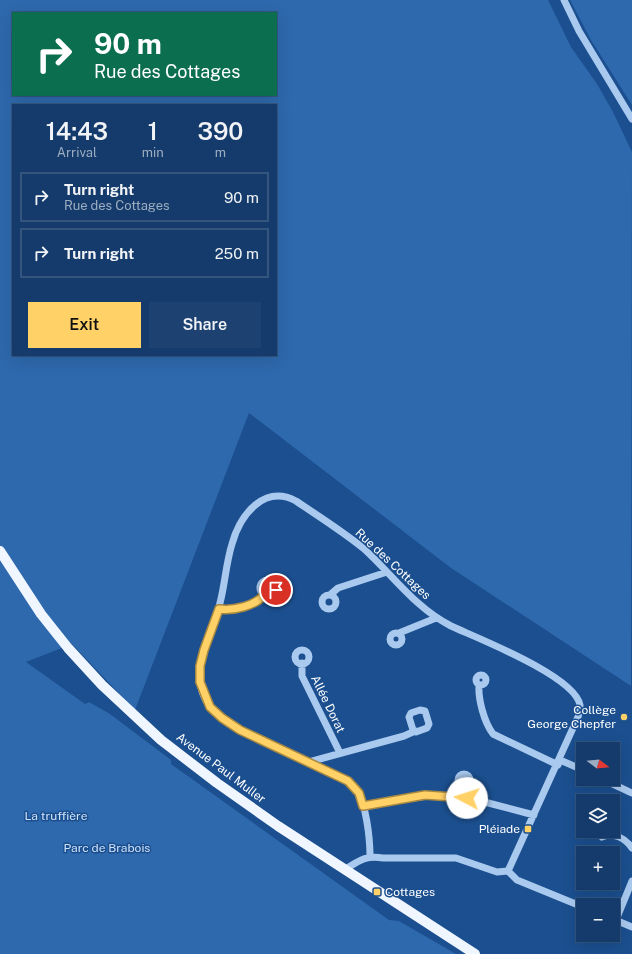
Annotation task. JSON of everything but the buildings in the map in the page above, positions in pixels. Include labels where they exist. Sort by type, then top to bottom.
[{"type":"main road","name":"Avenue Paul Muller","points":[[0,551],[22,586],[55,632],[126,710],[216,783],[344,870],[475,954]]},
{"type":"street","points":[[564,0],[576,26],[632,119]]},
{"type":"street","name":"Rue des Cottages","points":[[370,856],[363,806],[359,793],[348,781],[240,730],[216,714],[206,700],[200,682],[200,666],[204,650],[219,609],[231,545],[238,527],[252,507],[268,496],[284,496],[296,501],[359,545],[436,618],[539,666],[552,674],[576,696],[580,705],[578,717],[559,762],[508,871]]},
{"type":"street","points":[[331,594],[338,588],[387,572]]},
{"type":"street","points":[[219,609],[230,610],[260,600],[264,595]]},
{"type":"street","points":[[399,633],[436,618]]},
{"type":"street","name":"Allée Dorat","points":[[302,663],[302,676],[340,753]]},
{"type":"street","points":[[479,686],[478,694],[489,728],[493,734],[576,768]]},
{"type":"street","points":[[309,762],[404,736],[414,731]]},
{"type":"street","points":[[465,786],[467,798]]},
{"type":"street","points":[[617,786],[632,793]]},
{"type":"street","points":[[363,806],[425,795],[467,798],[534,815]]},
{"type":"street","points":[[620,838],[625,840],[632,848]]},
{"type":"street","points":[[344,870],[370,856],[456,858],[497,872],[503,873],[508,871],[517,880],[576,904]]},
{"type":"street","points":[[620,907],[632,881]]},
{"type":"street","points":[[620,922],[632,927]]},
{"type":"green space","points":[[0,0],[548,0],[571,47],[597,84],[613,112],[632,152],[631,686],[451,568],[249,413],[135,710],[72,644],[26,662],[85,704],[89,702],[110,714],[171,760],[171,764],[389,920],[399,921],[456,954],[0,954]]},
{"type":"green space","points":[[570,0],[632,0],[632,105],[591,40]]},
{"type":"place","name":"Collège George Chepfer","points":[[624,717]]},
{"type":"place","name":"Pléiade","points":[[528,829]]},
{"type":"place","name":"Cottages","points":[[377,892]]},
{"type":"route","points":[[276,590],[271,595],[264,595],[260,600],[230,610],[219,609],[201,658],[200,666],[200,682],[206,700],[216,714],[227,723],[240,730],[353,784],[359,793],[363,806],[425,795],[467,798]]},
{"type":"park label","name":"La truffière","points":[[56,816]]},
{"type":"park label","name":"Parc de Brabois","points":[[107,848]]}]
